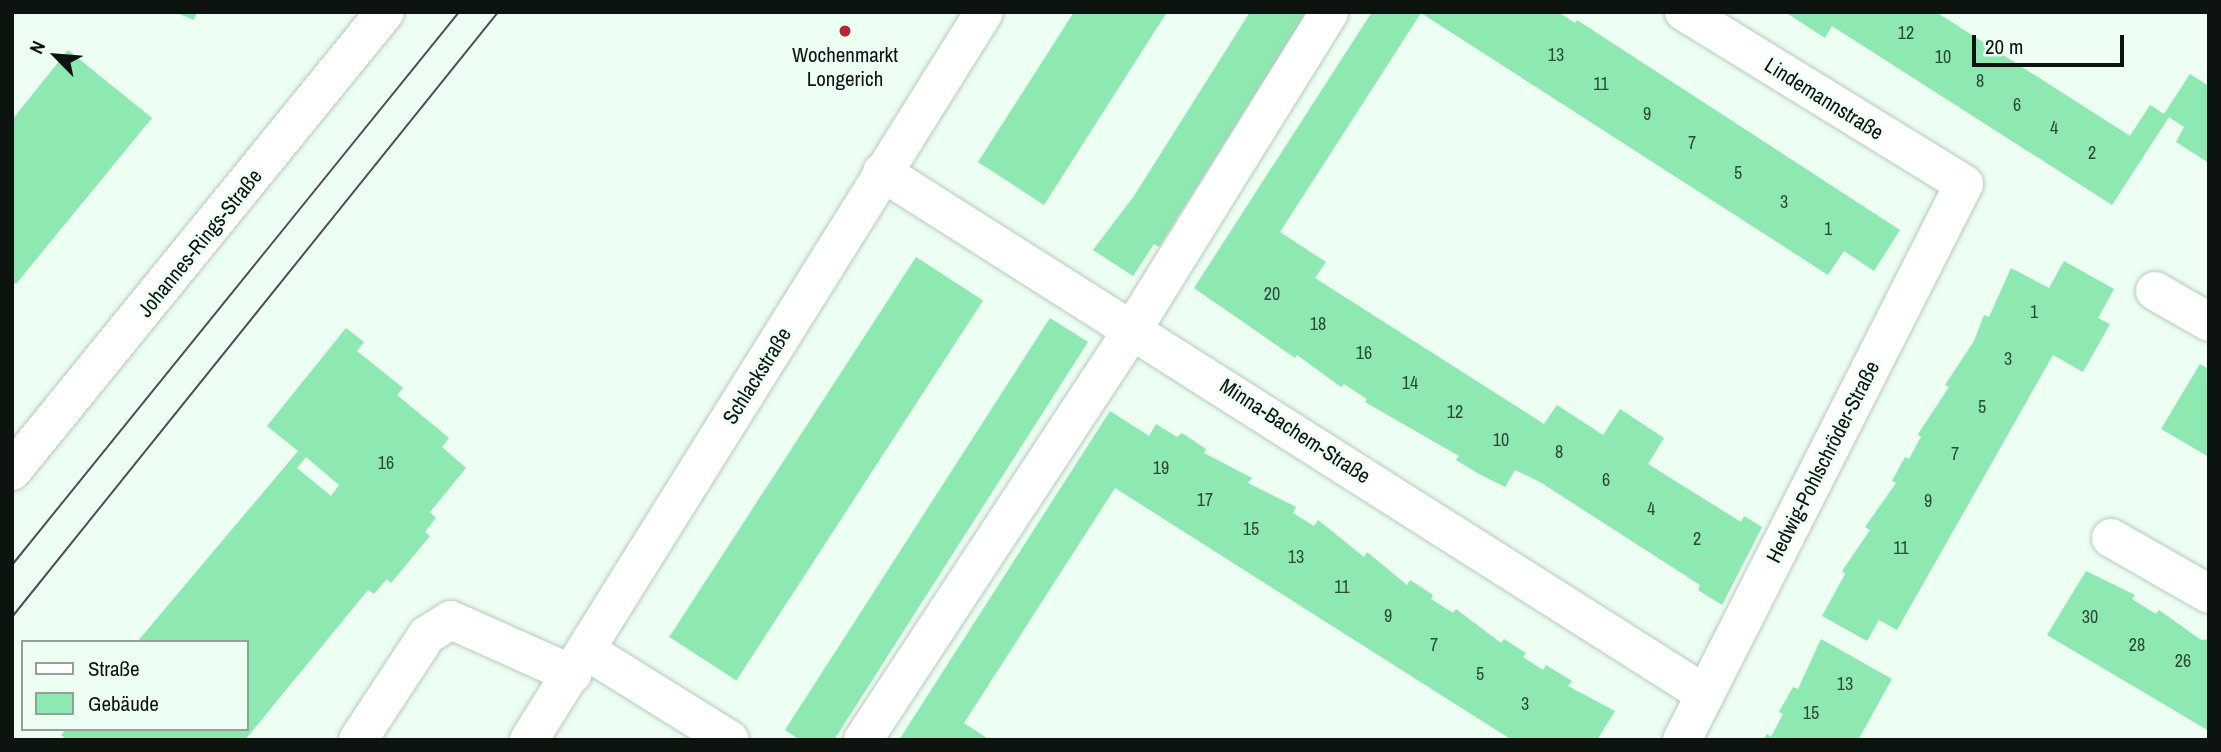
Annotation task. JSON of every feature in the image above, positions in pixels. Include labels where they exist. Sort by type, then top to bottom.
[{"type":"street","name":"Johannes-Rings-Straße","points":[[12,471],[385,12]]},
{"type":"street","name":"Schlackstraße","points":[[529,740],[580,663],[882,172],[984,12]]},
{"type":"street","points":[[863,740],[1134,327],[1329,12]]},
{"type":"street","name":"Lindemannstraße","points":[[1684,12],[1964,184]]},
{"type":"street","name":"Minna-Bachem-Straße","points":[[882,172],[1134,327],[1705,694]]},
{"type":"street","name":"Hedwig-Pohlschröder-Straße","points":[[1682,740],[1964,184]]},
{"type":"street","points":[[2155,291],[2209,322]]},
{"type":"street","points":[[2111,538],[2209,594]]},
{"type":"street","points":[[358,740],[427,635],[451,620],[580,663],[730,740]]},
{"type":"building","points":[[175,12],[197,12],[194,20]]},
{"type":"building","points":[[1074,12],[1167,12],[1044,205],[978,162]]},
{"type":"building","points":[[1250,12],[1307,12],[1159,247],[1154,244],[1133,276],[1093,250],[1134,196]]},
{"type":"building","points":[[1372,12],[1558,12],[1575,23],[1577,20],[1900,230],[1874,271],[1844,251],[1828,275],[1421,13],[1280,232],[1326,262],[1315,278],[1544,424],[1557,405],[1603,435],[1620,409],[1664,438],[1648,464],[1741,522],[1744,516],[1762,527],[1722,605],[1698,590],[1700,585],[1540,482],[1515,470],[1505,487],[1479,474],[1456,460],[1459,456],[1365,402],[1367,399],[1344,384],[1341,387],[1297,355],[1295,358],[1194,288]]},
{"type":"building","points":[[1785,12],[1936,12],[2130,136],[2150,105],[2164,114],[2190,74],[2209,86],[2209,163],[2176,142],[2184,127],[2169,117],[2112,205],[1832,26],[1825,38]]},
{"type":"building","points":[[68,50],[152,118],[16,284],[12,281],[12,120]]},
{"type":"building","points":[[916,257],[983,301],[736,680],[669,637]]},
{"type":"building","points":[[2064,261],[2114,289],[2098,318],[2110,324],[2083,372],[2053,355],[1897,630],[1879,620],[1867,641],[1822,616],[1845,574],[1842,571],[1870,530],[1865,527],[1896,483],[1892,481],[1905,457],[1909,459],[1921,437],[1918,434],[1949,387],[1945,385],[1974,341],[1984,315],[1989,317],[2011,268],[2049,288]]},
{"type":"building","points":[[1050,318],[1088,342],[834,740],[800,740],[785,730]]},
{"type":"building","points":[[346,328],[364,342],[357,351],[403,388],[397,395],[449,438],[442,447],[466,468],[430,512],[436,518],[425,532],[430,536],[391,583],[387,579],[374,594],[368,590],[245,740],[67,740],[61,735],[64,731],[248,731],[248,640],[139,640],[298,451],[267,426]],"holes":[[[306,457],[339,485],[331,496],[297,468]]]},
{"type":"building","points":[[2200,364],[2209,369],[2209,457],[2161,429]]},
{"type":"building","points":[[1110,411],[1149,436],[1156,424],[1177,437],[1182,433],[1206,449],[1204,453],[1252,478],[1248,483],[1296,507],[1293,513],[1314,526],[1318,520],[1364,557],[1367,552],[1407,585],[1410,580],[1433,595],[1431,599],[1453,613],[1456,609],[1501,643],[1504,639],[1526,653],[1523,657],[1543,670],[1546,665],[1572,681],[1568,686],[1615,711],[1597,740],[1512,740],[1115,488],[964,723],[990,740],[899,740]]},
{"type":"building","points":[[2086,571],[2135,595],[2132,599],[2156,614],[2159,610],[2201,640],[2209,639],[2209,731],[2047,635]]},
{"type":"building","points":[[1821,639],[1892,679],[1858,740],[1763,740],[1767,734],[1771,737],[1783,714],[1779,712],[1793,687],[1798,689]]},
{"type":"tram line","points":[[12,565],[459,12]]},
{"type":"tram line","points":[[12,617],[498,12]]},
{"type":"place","name":"Wochenmarkt Longerich","points":[[845,31]]}]
